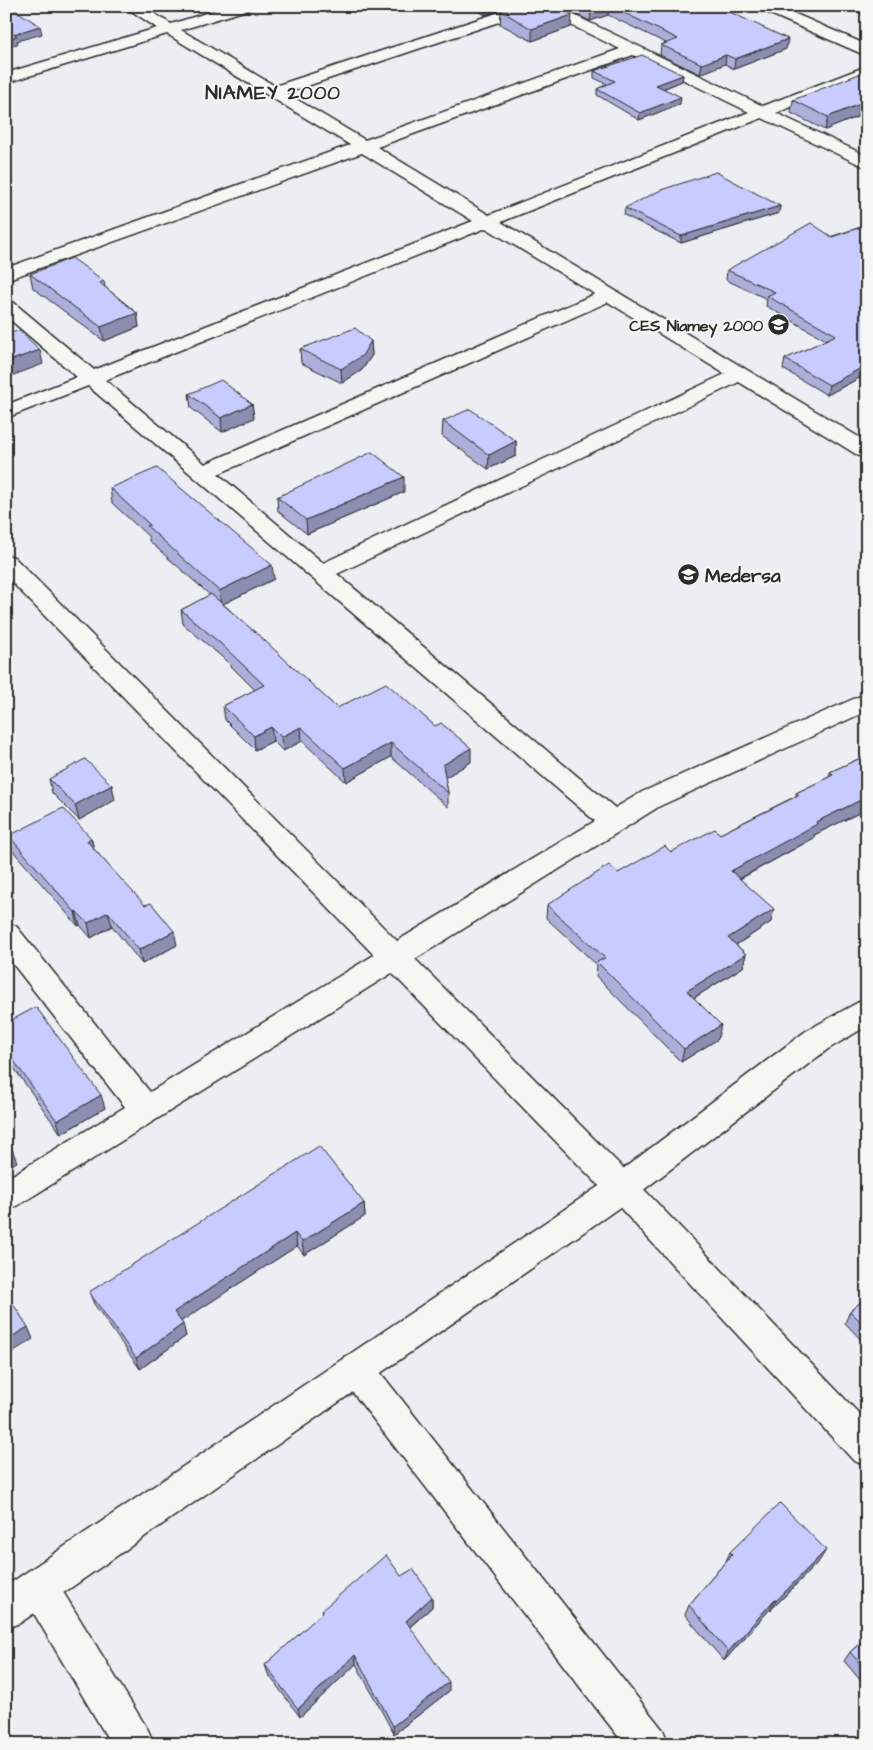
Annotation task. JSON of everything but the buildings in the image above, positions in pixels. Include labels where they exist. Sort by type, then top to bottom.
[{"type":"street","points":[[131,6],[867,451]]},
{"type":"street","points":[[6,78],[245,6]]},
{"type":"street","points":[[273,92],[533,6]]},
{"type":"street","points":[[543,6],[867,163]]},
{"type":"street","points":[[764,6],[867,51]]},
{"type":"street","points":[[6,274],[633,50]]},
{"type":"street","points":[[6,412],[867,70]]},
{"type":"street","points":[[202,473],[609,295]]},
{"type":"street","points":[[6,306],[613,821]]},
{"type":"street","points":[[320,573],[740,374]]},
{"type":"street","points":[[6,562],[622,1188],[867,1448]]},
{"type":"street","points":[[6,1196],[651,799],[867,701]]},
{"type":"street","points":[[6,934],[146,1110]]},
{"type":"street","points":[[6,1610],[622,1188],[817,1040],[867,1011]]},
{"type":"street","points":[[356,1369],[649,1744]]},
{"type":"street","points":[[38,1587],[134,1744]]},
{"type":"place","name":"CES Niamey 2000","points":[[779,325]]},
{"type":"place","name":"Medersa","points":[[689,575]]},
{"type":"district","name":"NIAMEY 2000","points":[[273,92]]}]
